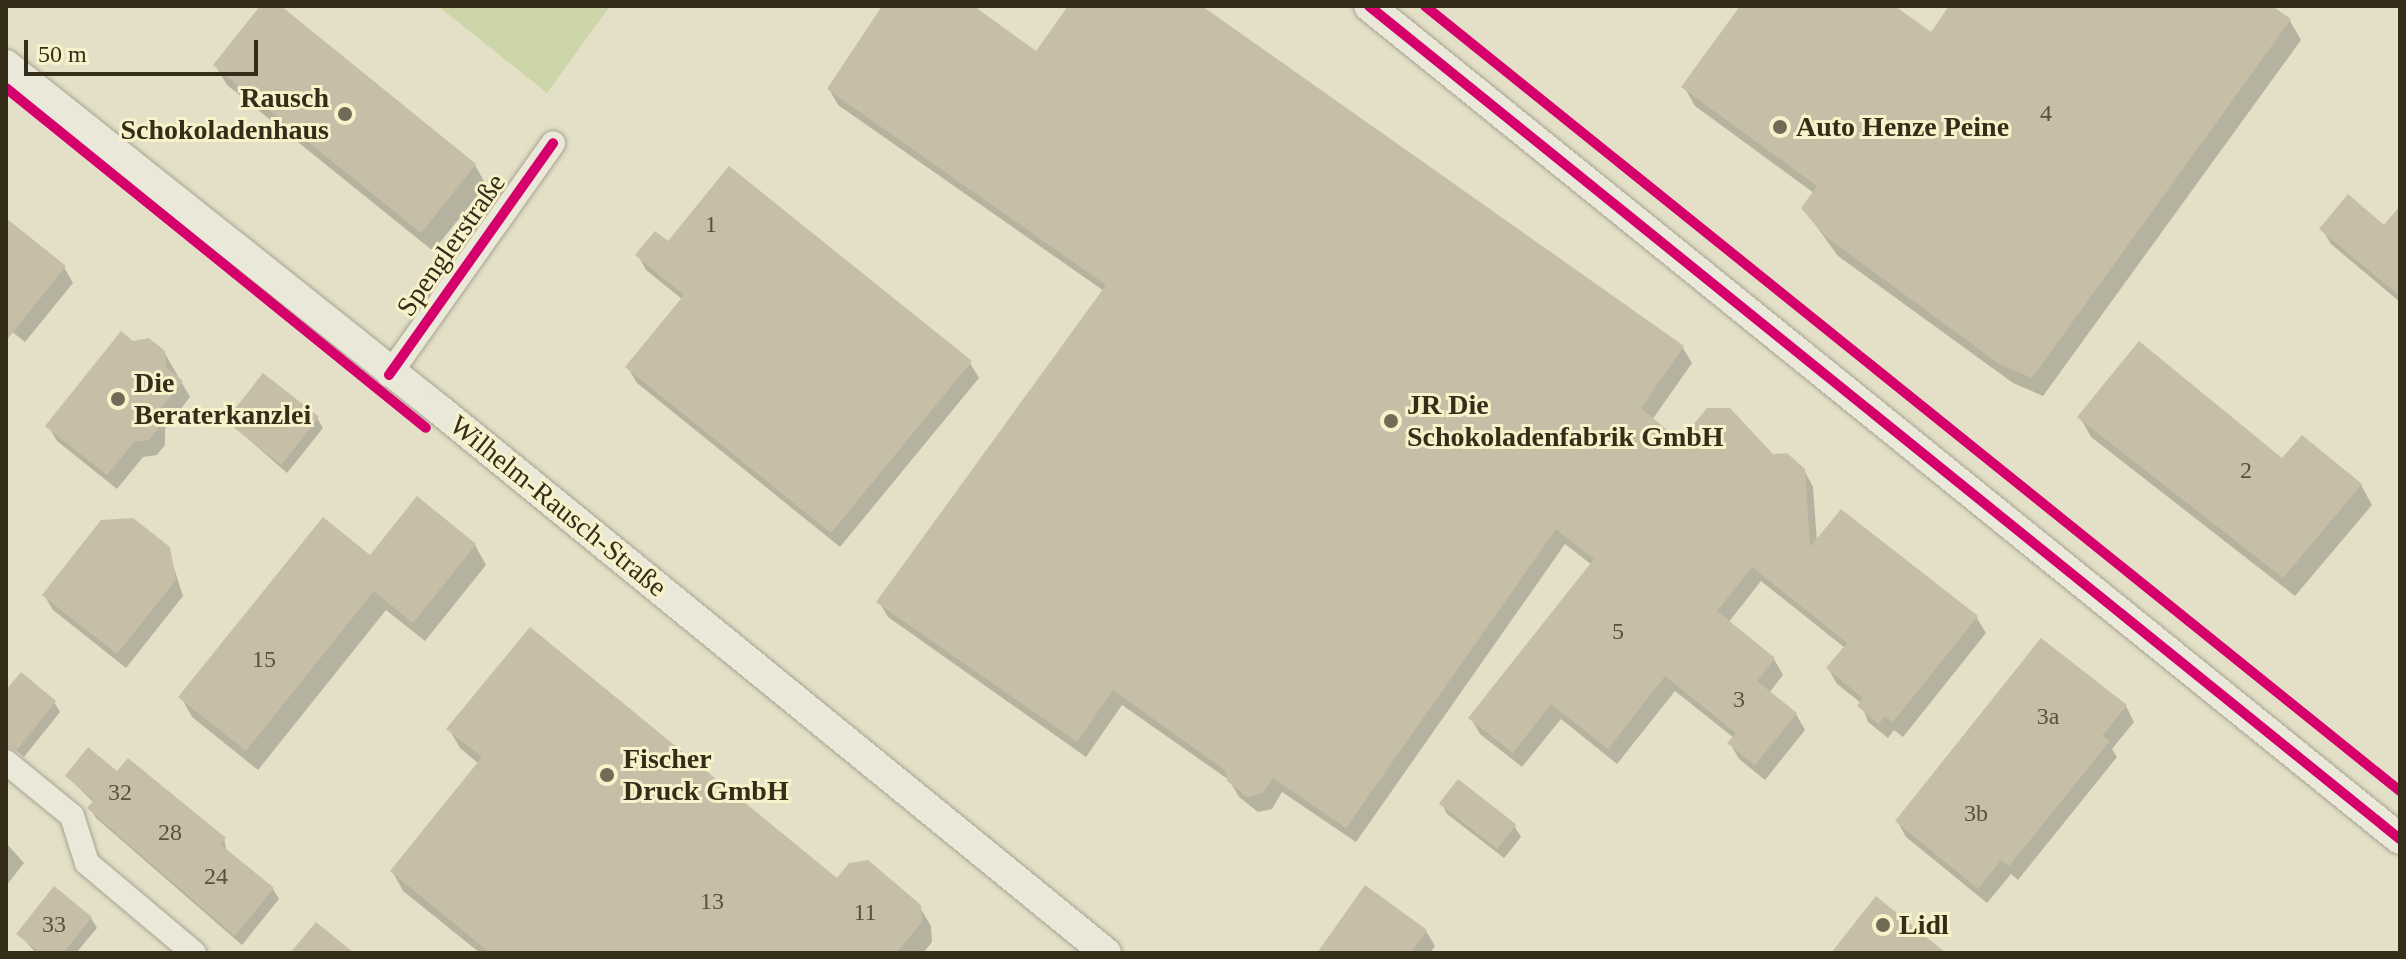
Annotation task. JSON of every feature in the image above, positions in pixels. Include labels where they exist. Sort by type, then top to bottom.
[{"type":"street","points":[[1369,6],[2400,839]]},
{"type":"street","name":"Wilhelm-Rausch-Straße","points":[[6,65],[389,375],[441,411],[1106,953]]},
{"type":"street","name":"Spenglerstraße","points":[[389,375],[553,143]]},
{"type":"street","points":[[6,762],[72,816],[87,863],[194,953]]},
{"type":"green space","points":[[438,6],[610,6],[547,93]]},
{"type":"building","name":"Rausch Schokoladenhaus","points":[[260,6],[281,6],[476,164],[421,233],[213,65]]},
{"type":"building","name":"JR Die Schokoladenfabrik GmbH","points":[[882,6],[974,6],[1036,51],[1068,6],[1202,6],[1684,346],[1641,408],[1680,441],[1707,408],[1730,408],[1773,454],[1787,453],[1805,469],[1810,547],[1841,509],[1978,616],[1893,722],[1885,716],[1879,724],[1857,706],[1863,698],[1826,668],[1847,643],[1752,567],[1717,611],[1775,658],[1757,681],[1797,713],[1755,765],[1727,743],[1736,733],[1665,676],[1608,749],[1551,704],[1513,753],[1468,718],[1594,559],[1556,529],[1346,828],[1273,778],[1263,793],[1247,797],[1227,781],[1226,771],[1113,690],[1077,742],[876,602],[1106,285],[827,89]]},
{"type":"building","points":[[1740,6],[1895,6],[1931,32],[1949,6],[2272,6],[2291,19],[2032,378],[1999,364],[1825,236],[1801,208],[1817,186],[1681,87]]},
{"type":"building","points":[[729,166],[972,361],[831,533],[625,367],[684,295],[635,255],[655,231],[668,241]]},
{"type":"building","points":[[2348,194],[2384,225],[2400,206],[2400,296],[2319,229]]},
{"type":"building","points":[[6,218],[66,266],[6,341]]},
{"type":"building","name":"Die Beraterkanzlei","points":[[121,331],[133,341],[149,338],[165,351],[166,367],[183,381],[157,413],[158,429],[149,440],[134,442],[107,475],[45,426]]},
{"type":"building","points":[[2139,341],[2282,458],[2302,435],[2362,484],[2283,578],[2077,417]]},
{"type":"building","points":[[263,373],[319,417],[281,465],[225,421]]},
{"type":"building","points":[[417,496],[476,544],[413,623],[374,591],[246,751],[178,697],[323,517],[370,555]]},
{"type":"building","points":[[133,518],[170,547],[176,580],[117,654],[42,595],[101,520]]},
{"type":"building","points":[[530,627],[837,878],[849,863],[868,860],[921,905],[922,922],[896,953],[490,953],[390,871],[482,757],[446,729]]},
{"type":"building","points":[[2041,638],[2127,705],[2102,736],[2110,741],[2009,866],[2001,860],[1978,889],[1895,821]]},
{"type":"building","points":[[21,672],[56,701],[16,751],[6,747],[6,690]]},
{"type":"building","points":[[88,747],[117,771],[128,758],[226,838],[220,844],[274,888],[235,936],[87,808],[94,800],[65,776]]},
{"type":"building","points":[[1458,779],[1516,825],[1497,849],[1439,803]]},
{"type":"building","points":[[1365,885],[1427,930],[1411,953],[1317,953]]},
{"type":"building","points":[[54,886],[92,917],[63,953],[40,953],[16,934]]},
{"type":"building","name":"Lidl","points":[[1876,896],[1946,953],[1831,953]]},
{"type":"building","points":[[316,922],[354,953],[290,953]]},
{"type":"cycle path","points":[[1369,6],[2400,839]]},
{"type":"cycle path","points":[[1425,6],[2400,791]]},
{"type":"cycle path","points":[[6,88],[426,428]]},
{"type":"cycle path","points":[[389,375],[553,143]]},
{"type":"place","name":"Rausch Schokoladenhaus","points":[[345,114]]},
{"type":"place","name":"Auto Henze Peine","points":[[1780,127]]},
{"type":"place","name":"Die Beraterkanzlei","points":[[118,399]]},
{"type":"place","name":"JR Die Schokoladenfabrik GmbH","points":[[1391,421]]},
{"type":"place","name":"Fischer Druck GmbH","points":[[607,775]]},
{"type":"place","name":"Lidl","points":[[1883,925]]}]
